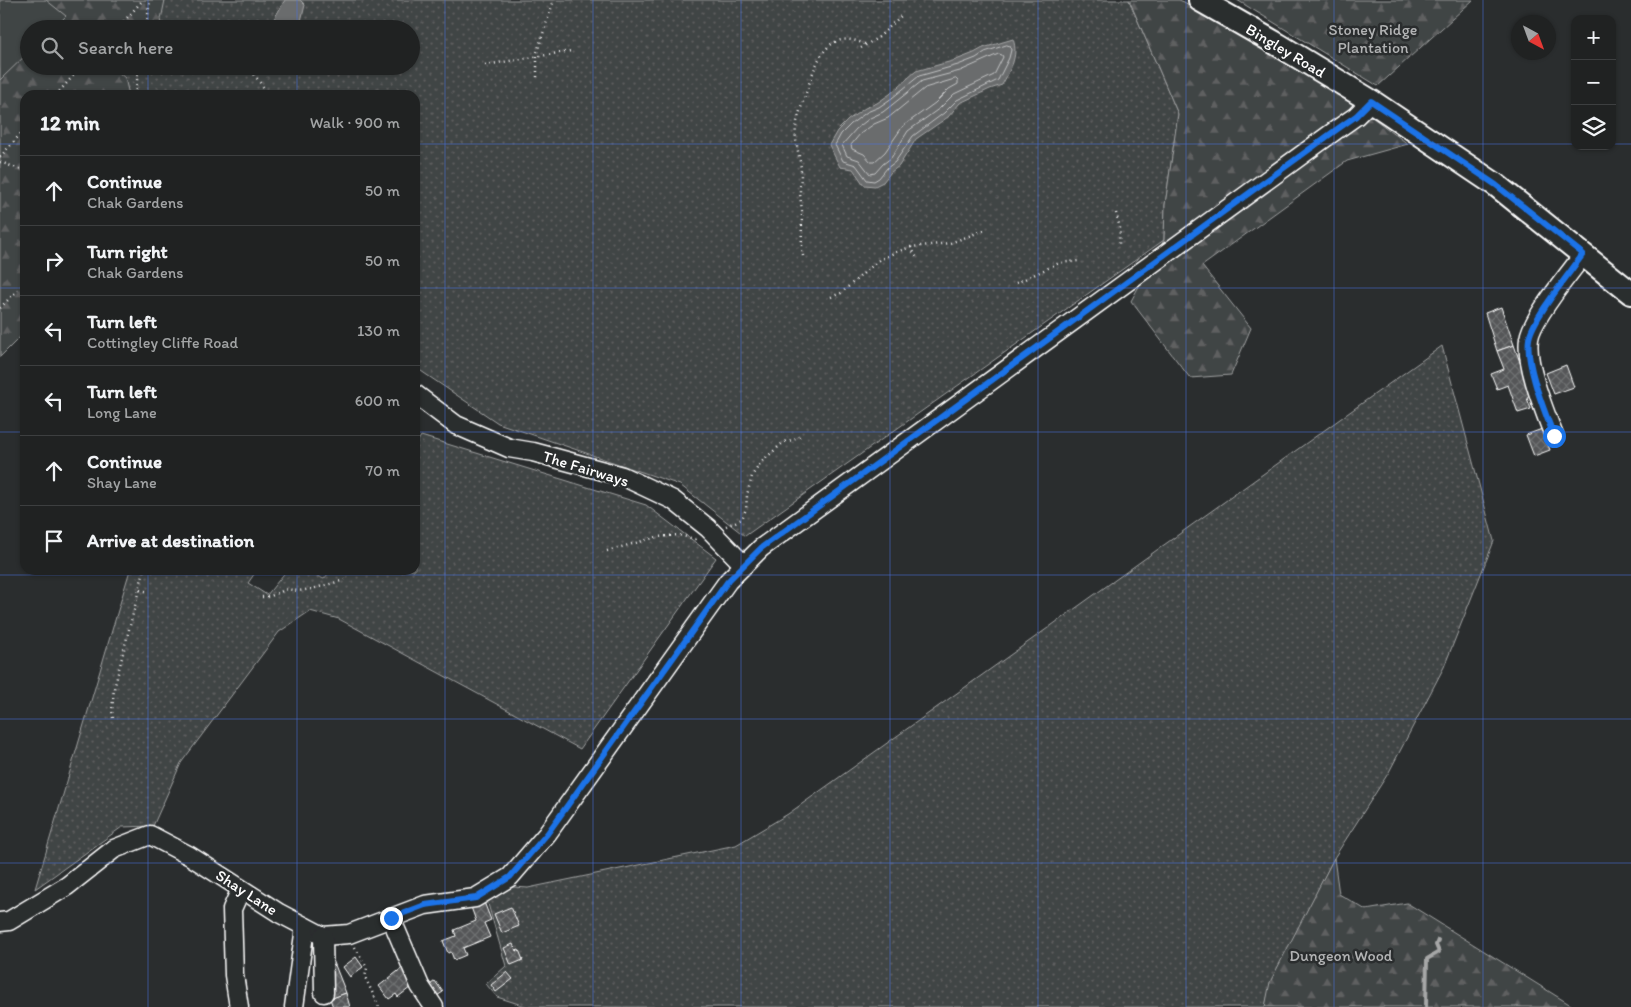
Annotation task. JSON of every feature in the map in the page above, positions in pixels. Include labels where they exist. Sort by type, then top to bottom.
[{"type":"main road","name":"Bingley Road","points":[[1200,0],[1371,101],[1496,185],[1631,292]]},
{"type":"street","points":[[324,993],[323,936],[349,934],[425,905],[476,898],[510,877],[547,834],[728,581],[761,548],[1356,116],[1371,101]]},
{"type":"street","points":[[1554,436],[1538,392],[1530,362],[1529,338],[1540,314],[1583,254]]},
{"type":"street","name":"The Fairways","points":[[420,398],[456,425],[509,448],[534,452],[622,476],[673,500],[708,528],[744,565]]},
{"type":"street","name":"Shay Lane","points":[[0,922],[9,921],[67,886],[114,849],[150,835],[190,856],[279,913],[323,936]]},
{"type":"street","points":[[239,1007],[234,975],[232,909],[241,889]]},
{"type":"street","points":[[391,918],[420,986],[434,1007]]},
{"type":"street","points":[[294,1007],[305,927]]},
{"type":"path","points":[[124,20],[143,0]]},
{"type":"path","points":[[147,20],[150,0]]},
{"type":"path","points":[[537,77],[538,46],[554,0]]},
{"type":"path","points":[[861,48],[888,29],[903,14]]},
{"type":"path","points":[[803,256],[801,241],[801,172],[796,128],[806,94],[817,60],[825,48],[836,41],[848,40],[858,41],[867,45]]},
{"type":"path","points":[[485,65],[571,51]]},
{"type":"path","points":[[60,90],[74,75]]},
{"type":"path","points":[[136,90],[138,75]]},
{"type":"path","points":[[255,75],[265,90]]},
{"type":"path","points":[[0,156],[20,134]]},
{"type":"path","points":[[0,162],[20,169]]},
{"type":"path","points":[[1116,213],[1120,228],[1120,245]]},
{"type":"path","points":[[830,296],[841,293],[879,260],[911,248],[950,243],[985,230]]},
{"type":"path","points":[[911,248],[918,260]]},
{"type":"path","points":[[1016,283],[1059,263],[1078,261]]},
{"type":"path","points":[[0,308],[20,289]]},
{"type":"path","points":[[723,527],[742,519],[746,509],[747,495],[752,476],[761,462],[784,442],[796,439],[802,435]]},
{"type":"path","points":[[607,551],[657,537],[680,535],[695,539],[703,535]]},
{"type":"path","points":[[113,718],[114,689],[143,575]]},
{"type":"path","points":[[262,597],[271,596],[287,589],[298,591],[312,589],[348,579]]},
{"type":"path","points":[[140,590],[149,592]]},
{"type":"path","points":[[349,934],[367,968],[365,978],[379,1007]]},
{"type":"green space","points":[[0,0],[46,0],[66,16],[62,20],[20,20],[20,61],[0,80]]},
{"type":"green space","points":[[44,0],[165,0],[161,20],[53,20]]},
{"type":"green space","points":[[144,0],[1129,0],[1178,114],[1165,205],[1164,240],[745,536],[680,485],[498,423],[420,370],[420,90],[105,90],[113,75],[420,75],[420,20],[140,20]]},
{"type":"green space","points":[[1129,0],[1179,0],[1184,2],[1357,106],[1408,144],[1347,161],[1202,266],[1251,328],[1231,375],[1190,378],[1131,301],[1164,240],[1165,205],[1178,114]]},
{"type":"green space","name":"Stoney Ridge Plantation","points":[[1237,0],[1473,0],[1378,86]]},
{"type":"green space","points":[[20,58],[20,75],[122,75],[125,78],[128,90],[20,90],[20,337],[0,357],[0,68],[2,65]]},
{"type":"green space","points":[[1442,346],[1494,541],[1444,667],[1389,772],[1334,858],[1271,982],[1265,1007],[528,1007],[497,997],[486,984],[506,966],[486,897],[514,887],[528,888],[736,845],[788,814]]},
{"type":"green space","points":[[421,436],[646,505],[716,558],[580,749],[339,619],[310,611],[279,632],[181,763],[153,826],[122,827],[35,889],[129,575],[254,575],[248,583],[267,595],[283,575],[315,575],[324,579],[327,575],[420,575]]},
{"type":"green space","name":"Dungeon Wood","points":[[1334,858],[1339,894],[1366,910],[1407,903],[1574,1007],[1265,1007],[1270,982]]},
{"type":"water","points":[[285,0],[300,0],[305,5],[301,20],[273,20]]},
{"type":"water","points":[[1013,39],[1015,45],[1014,57],[1011,68],[1002,85],[960,103],[948,117],[916,139],[899,166],[883,182],[875,186],[864,185],[853,169],[840,167],[829,145],[837,131],[848,120],[890,94],[916,71],[956,60],[983,48]]},
{"type":"building","points":[[1501,307],[1514,345],[1497,351],[1485,313]]},
{"type":"building","points":[[1514,345],[1521,365],[1525,364],[1532,397],[1527,398],[1531,409],[1518,413],[1508,385],[1497,389],[1491,374],[1504,369],[1497,351]]},
{"type":"building","points":[[1566,365],[1574,387],[1554,394],[1546,373]]},
{"type":"building","points":[[1542,429],[1550,450],[1534,456],[1526,435]]},
{"type":"building","points":[[484,902],[491,920],[484,923],[490,937],[463,948],[466,955],[454,960],[451,952],[448,953],[443,941],[456,936],[454,930],[476,921],[471,907]]},
{"type":"building","points":[[511,907],[519,926],[502,933],[494,914]]},
{"type":"building","points":[[513,944],[516,951],[519,950],[523,960],[511,965],[504,948]]},
{"type":"building","points":[[356,957],[363,967],[350,977],[343,967]]},
{"type":"building","points":[[333,960],[346,993],[333,998],[326,980],[324,964]]},
{"type":"building","points":[[402,968],[415,984],[398,997],[396,994],[389,999],[379,986]]},
{"type":"building","points":[[507,972],[513,979],[496,992],[491,985]]},
{"type":"building","points":[[435,981],[443,992],[432,999],[425,989]]},
{"type":"building","points":[[346,993],[350,1007],[333,1007],[330,999]]},
{"type":"waterway","points":[[1426,1007],[1427,959],[1439,952],[1436,945],[1438,940]]},
{"type":"route","points":[[391,918],[425,905],[476,898],[510,877],[547,834],[728,581],[761,548],[1356,116],[1371,101],[1423,138],[1496,185],[1583,254],[1540,314],[1529,338],[1530,362],[1538,392],[1554,436]]}]
